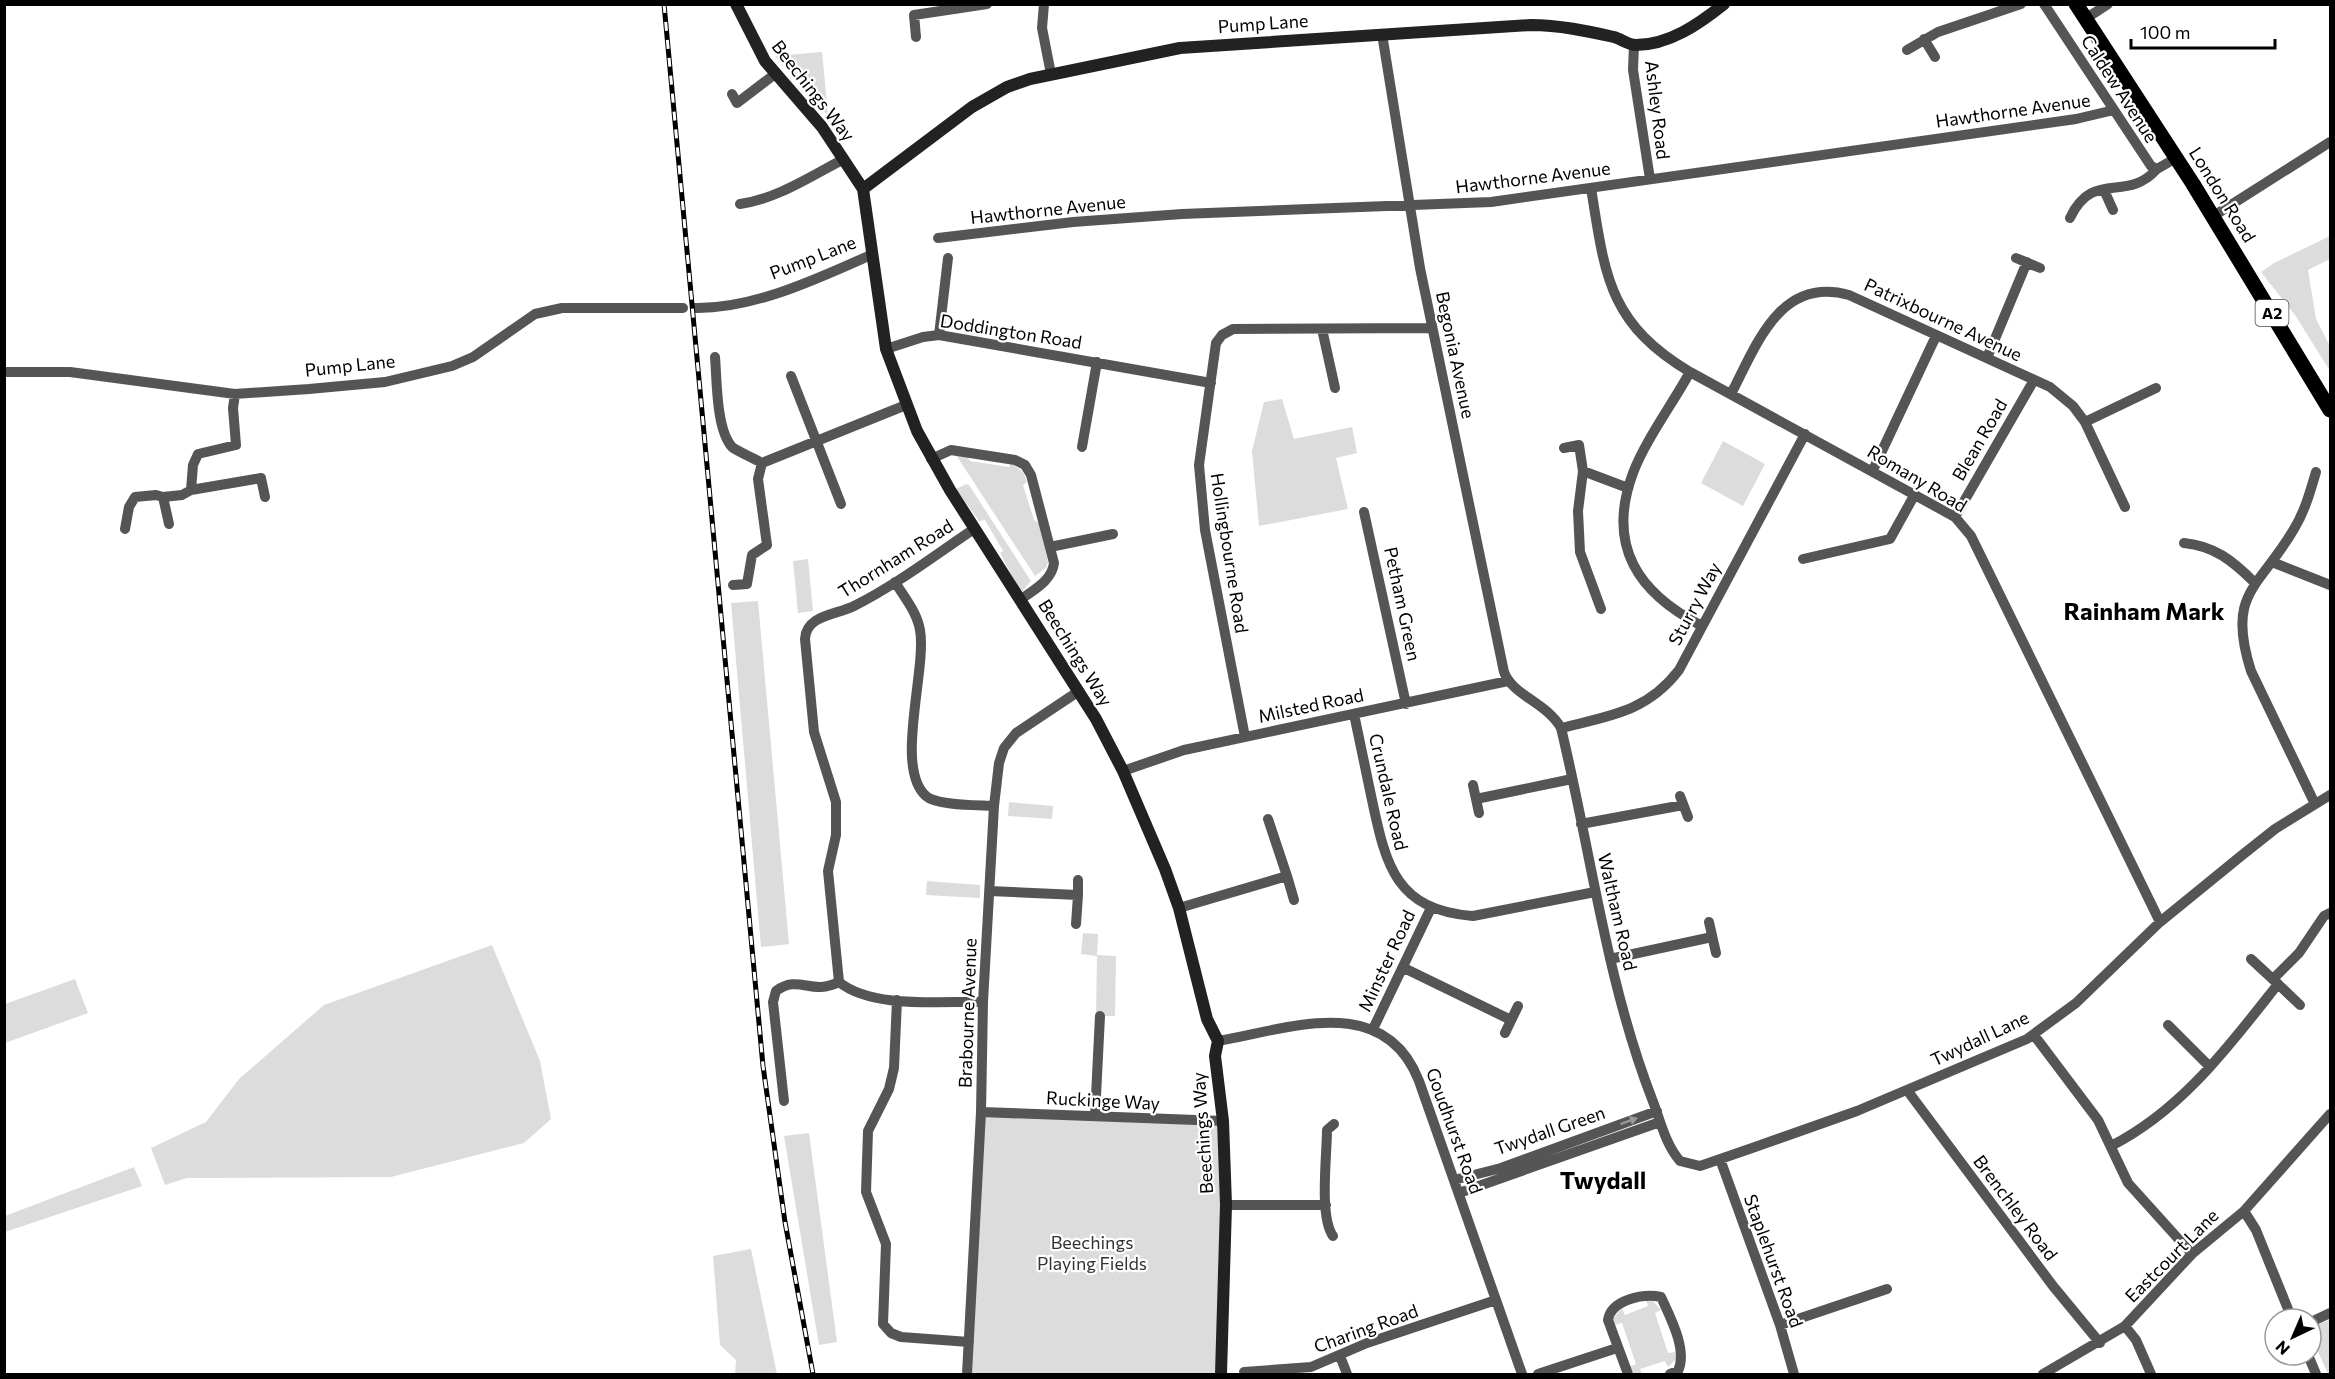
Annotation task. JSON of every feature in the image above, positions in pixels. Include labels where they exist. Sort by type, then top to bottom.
[{"type":"main road","name":"London Road","points":[[2076,4],[2176,158],[2331,410]]},
{"type":"street","name":"Beechings Way","points":[[736,4],[756,48],[775,75],[822,127],[863,189],[886,349],[906,405],[931,459],[1079,691],[1124,771],[1179,908],[1207,1019],[1218,1041],[1215,1056],[1223,1121],[1226,1205],[1221,1374]]},
{"type":"street","points":[[916,37],[913,10],[987,4]]},
{"type":"street","points":[[1044,4],[1042,28],[1051,74]]},
{"type":"street","name":"Pump Lane","points":[[863,189],[988,96],[1007,87],[1051,74],[1180,48],[1541,25],[1611,37],[1634,45],[1671,38],[1724,4]]},
{"type":"street","points":[[1907,50],[1941,30],[2020,4]]},
{"type":"street","name":"Caldew Avenue","points":[[2044,4],[2151,166],[2156,170],[2176,158]]},
{"type":"street","points":[[2085,19],[2108,4]]},
{"type":"street","name":"Begonia Avenue","points":[[1382,34],[1431,328],[1508,681]]},
{"type":"street","points":[[1924,39],[1935,57]]},
{"type":"street","name":"Ashley Road","points":[[1634,45],[1633,70],[1650,180]]},
{"type":"street","points":[[732,94],[737,103],[775,75]]},
{"type":"street","name":"Hawthorne Avenue","points":[[938,237],[1062,223],[1182,214],[1484,203],[2065,120],[2114,110]]},
{"type":"street","points":[[2212,217],[2331,142]]},
{"type":"street","points":[[740,204],[756,202],[844,159]]},
{"type":"street","points":[[2070,218],[2076,204],[2088,192],[2138,183],[2156,170]]},
{"type":"street","name":"Romany Road","points":[[1591,188],[1606,271],[1619,304],[1634,328],[1653,348],[1690,372],[1873,470],[1955,517],[1978,548],[2160,922]]},
{"type":"street","points":[[2104,190],[2113,210]]},
{"type":"street","name":"Hawthorne Avenue","points":[[939,335],[951,236]]},
{"type":"street","name":"Pump Lane","points":[[695,308],[719,308],[792,288],[873,254]]},
{"type":"street","points":[[2016,258],[2040,268]]},
{"type":"street","points":[[1988,358],[2027,262]]},
{"type":"street","name":"Patrixbourne Avenue","points":[[1731,394],[1766,328],[1781,309],[1804,295],[1834,291],[1850,295],[2050,387],[2073,406],[2085,422],[2124,507]]},
{"type":"street","name":"Pump Lane","points":[[4,372],[70,372],[235,394],[363,384],[419,376],[473,357],[535,314],[562,308],[683,308]]},
{"type":"street","name":"Hollingbourne Road","points":[[1245,737],[1205,530],[1198,465],[1216,343],[1228,330],[1431,328]]},
{"type":"street","points":[[1322,329],[1335,388]]},
{"type":"street","name":"Doddington Road","points":[[886,349],[922,337],[939,335],[1210,383]]},
{"type":"street","points":[[1873,470],[1936,336]]},
{"type":"street","points":[[715,357],[720,415],[732,447],[762,463]]},
{"type":"street","name":"Doddington Road","points":[[1082,447],[1097,362]]},
{"type":"street","points":[[1690,372],[1634,470],[1623,515],[1626,543],[1634,567],[1659,599],[1673,611],[1702,627]]},
{"type":"street","points":[[791,376],[841,504]]},
{"type":"street","name":"Blean Road","points":[[1955,517],[2034,380]]},
{"type":"street","points":[[2085,422],[2156,388]]},
{"type":"street","points":[[191,490],[193,465],[198,454],[236,445],[233,408],[235,394]]},
{"type":"street","points":[[762,463],[906,405]]},
{"type":"street","name":"Sturry Way","points":[[1561,728],[1624,712],[1652,698],[1666,687],[1679,670],[1805,434]]},
{"type":"street","points":[[1564,448],[1579,445],[1584,471],[1578,511],[1580,552],[1601,609]]},
{"type":"street","points":[[931,459],[951,450],[1014,460],[1025,465],[1031,475],[1050,547],[1053,571],[1048,579],[1020,600]]},
{"type":"street","points":[[733,585],[747,584],[752,555],[767,545],[758,478],[762,463]]},
{"type":"street","points":[[1584,471],[1629,488]]},
{"type":"street","points":[[2315,804],[2251,671],[2244,648],[2242,614],[2254,582],[2272,562],[2305,509],[2316,472]]},
{"type":"street","points":[[125,529],[129,507],[135,497],[182,495],[191,490],[261,478],[265,498]]},
{"type":"street","points":[[1803,559],[1890,539],[1915,494]]},
{"type":"street","points":[[163,497],[169,525]]},
{"type":"street","name":"Petham Green","points":[[1364,512],[1406,704]]},
{"type":"street","name":"Thornham Road","points":[[839,982],[828,871],[836,835],[836,802],[814,732],[805,634],[816,620],[844,611],[894,582],[974,529]]},
{"type":"street","points":[[1050,547],[1113,534]]},
{"type":"street","points":[[2184,543],[2203,545],[2219,552],[2254,582]]},
{"type":"street","points":[[2272,562],[2331,585]]},
{"type":"street","points":[[894,582],[915,614],[920,630],[922,654],[912,727],[916,775],[921,790],[928,798],[940,801],[994,806]]},
{"type":"street","name":"Milsted Road","points":[[1124,771],[1174,753],[1508,681]]},
{"type":"street","name":"Waltham Road","points":[[1508,681],[1553,715],[1561,728],[1594,892],[1636,1057],[1675,1155],[1684,1164]]},
{"type":"street","name":"Brabourne Avenue","points":[[967,1374],[981,1112],[983,1002],[994,806],[999,763],[1004,748],[1016,733],[1079,691]]},
{"type":"street","name":"Crundale Road","points":[[1354,714],[1383,854],[1395,876],[1412,895],[1431,908],[1454,915],[1473,916],[1594,892]]},
{"type":"street","points":[[1476,799],[1572,779]]},
{"type":"street","points":[[1473,785],[1479,813]]},
{"type":"street","name":"Twydall Lane","points":[[1684,1164],[1700,1166],[1720,1159],[1907,1090],[2034,1035],[2076,1003],[2160,922],[2275,829],[2331,795]]},
{"type":"street","points":[[1581,824],[1682,801],[1688,817]]},
{"type":"street","points":[[1268,819],[1294,900]]},
{"type":"street","points":[[1179,908],[1287,876]]},
{"type":"street","points":[[1076,924],[1078,880]]},
{"type":"street","points":[[990,891],[1078,895]]},
{"type":"street","name":"Minster Road","points":[[1373,1029],[1431,908]]},
{"type":"street","points":[[2111,1146],[2146,1126],[2182,1098],[2210,1067],[2299,953],[2324,916],[2331,913]]},
{"type":"street","points":[[1709,922],[1716,953]]},
{"type":"street","points":[[1610,959],[1712,937]]},
{"type":"street","points":[[2251,959],[2300,1005]]},
{"type":"street","points":[[1404,968],[1511,1020]]},
{"type":"street","points":[[784,1101],[773,1002],[776,991],[786,985],[801,984],[820,989],[839,982],[863,996],[897,1000],[983,1002]]},
{"type":"street","points":[[897,1000],[889,1089],[868,1131],[866,1192],[886,1244],[884,1324],[891,1333],[901,1337],[969,1342]]},
{"type":"street","points":[[1505,1032],[1518,1006]]},
{"type":"street","points":[[1095,1116],[1100,1016]]},
{"type":"street","name":"Goudhurst Road","points":[[1218,1041],[1338,1021],[1373,1029],[1394,1044],[1413,1067],[1522,1374]]},
{"type":"street","points":[[2168,1025],[2210,1067]]},
{"type":"street","points":[[2034,1035],[2088,1104],[2128,1183],[2192,1254]]},
{"type":"street","name":"Brenchley Road","points":[[1907,1090],[2053,1286],[2100,1342]]},
{"type":"street","name":"Ruckinge Way","points":[[981,1112],[1223,1121]]},
{"type":"street","name":"Eastcourt Lane","points":[[2043,1374],[2125,1326],[2192,1254],[2244,1211],[2331,1114]]},
{"type":"street","name":"Twydall Green","points":[[1454,1180],[1501,1168],[1658,1117]]},
{"type":"street","name":"Twydall Green","points":[[1459,1193],[1658,1117]]},
{"type":"street","points":[[1333,1236],[1329,1230],[1326,1206],[1327,1130],[1334,1124]]},
{"type":"street","name":"Staplehurst Road","points":[[1720,1159],[1775,1310],[1794,1374]]},
{"type":"street","points":[[1226,1205],[1326,1206]]},
{"type":"street","points":[[2244,1211],[2256,1230],[2287,1307]]},
{"type":"street","points":[[1780,1325],[1887,1289]]},
{"type":"street","points":[[1628,1374],[1608,1320],[1609,1312],[1616,1305],[1643,1296],[1661,1297],[1682,1361],[1678,1371],[1670,1374]]},
{"type":"street","name":"Charing Road","points":[[1244,1372],[1280,1372],[1311,1367],[1367,1343],[1496,1300]]},
{"type":"street","points":[[2125,1326],[2136,1340],[2151,1374]]},
{"type":"street","points":[[1538,1374],[1617,1348]]},
{"type":"street","points":[[1340,1356],[1347,1374]]},
{"type":"green space","points":[[822,52],[828,114],[828,116],[775,56]]},
{"type":"green space","points":[[2330,236],[2330,259],[2308,270],[2316,319],[2330,346],[2330,371],[2295,315],[2261,272],[2274,263]]},
{"type":"green space","points":[[1282,399],[1294,439],[1352,427],[1357,453],[1336,458],[1348,509],[1259,526],[1252,451],[1264,402]]},
{"type":"green space","points":[[1723,441],[1765,464],[1743,506],[1701,483]]},
{"type":"green space","points":[[956,455],[967,456],[970,461],[1009,467],[1011,463],[1023,472],[1027,482],[1023,485],[1034,520],[1039,523],[1048,562],[1046,568],[1035,576]]},
{"type":"green space","points":[[966,484],[969,485],[1031,581],[1021,593],[1000,553],[1003,551],[985,520],[979,521],[956,489]]},
{"type":"green space","points":[[808,559],[813,611],[798,613],[793,561]]},
{"type":"green space","points":[[758,601],[789,944],[761,947],[731,603]]},
{"type":"green space","points":[[1009,802],[1053,806],[1052,819],[1008,816]]},
{"type":"green space","points":[[927,881],[980,885],[980,898],[926,895]]},
{"type":"green space","points":[[1083,933],[1098,934],[1097,955],[1116,956],[1115,1016],[1096,1016],[1097,956],[1081,954]]},
{"type":"green space","points":[[492,945],[540,1061],[551,1119],[524,1143],[391,1177],[187,1178],[165,1185],[151,1148],[206,1122],[239,1079],[324,1005]]},
{"type":"green space","points":[[75,979],[88,1013],[5,1043],[5,1004]]},
{"type":"green space","name":"Beechings Playing Fields","points":[[981,1112],[1223,1121],[1221,1374],[967,1374]]},
{"type":"green space","points":[[809,1133],[837,1342],[819,1345],[784,1136]]},
{"type":"green space","points":[[134,1167],[142,1186],[5,1232],[5,1216]]},
{"type":"green space","points":[[751,1249],[777,1374],[735,1374],[736,1360],[720,1345],[713,1256]]},
{"type":"green space","points":[[1646,1300],[1652,1300],[1661,1310],[1655,1313],[1668,1353],[1676,1352],[1676,1359],[1668,1367],[1665,1361],[1640,1369],[1642,1374],[1635,1374],[1629,1367],[1636,1364],[1622,1323],[1614,1325],[1613,1319],[1622,1308],[1625,1315],[1648,1306]]},
{"type":"green space","points":[[2330,1320],[2330,1374],[2323,1363],[2323,1323]]},
{"type":"railway","points":[[664,4],[763,1066],[785,1222],[813,1374]]},
{"type":"district","name":"Rainham Mark","points":[[2144,612]]},
{"type":"district","name":"Twydall","points":[[1603,1181]]}]
